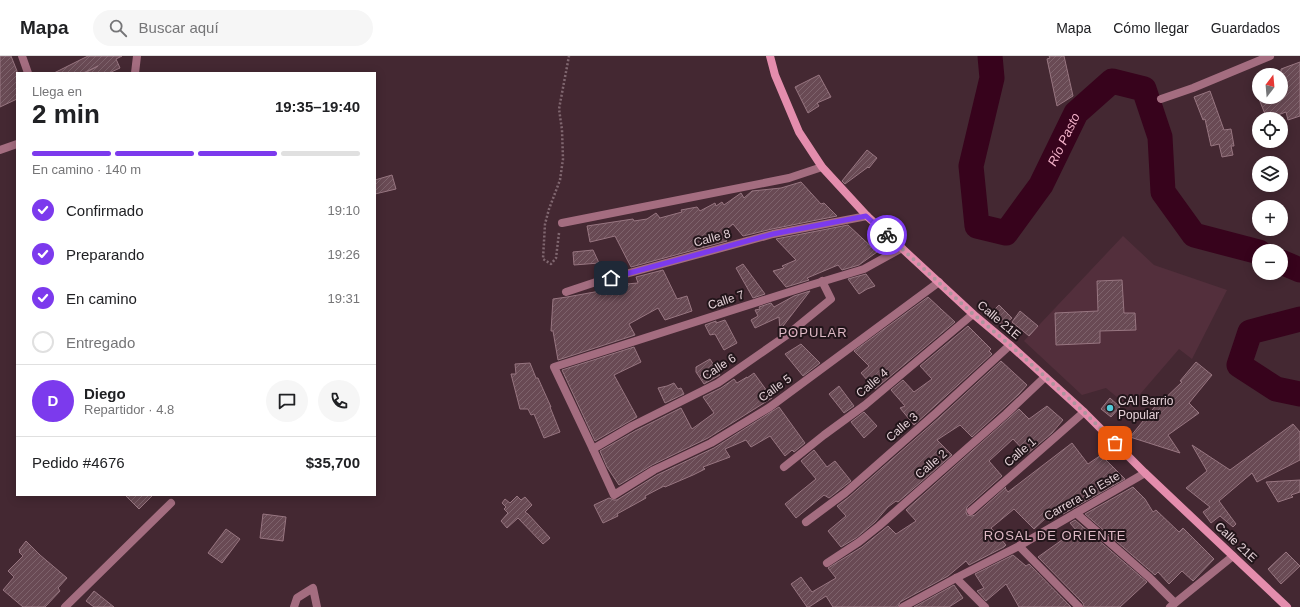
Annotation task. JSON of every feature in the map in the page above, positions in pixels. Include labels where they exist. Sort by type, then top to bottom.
[{"type":"main road","name":"Calle 21E","points":[[770,56],[775,75],[799,132],[822,167],[866,216],[973,314],[1010,345],[1084,412],[1145,473],[1288,607]]},
{"type":"street","points":[[22,56],[28,72]]},
{"type":"street","points":[[135,72],[137,56]]},
{"type":"street","points":[[1161,99],[1193,88],[1270,56]]},
{"type":"street","points":[[0,150],[16,144]]},
{"type":"street","points":[[562,223],[789,178],[822,167]]},
{"type":"street","name":"Calle 8","points":[[566,292],[596,282],[773,234],[866,216]]},
{"type":"street","name":"Calle 7","points":[[593,449],[554,367],[864,269],[902,248]]},
{"type":"street","name":"Calle 6","points":[[593,449],[632,426],[718,383],[787,335],[831,299],[822,282]]},
{"type":"street","name":"Calle 5","points":[[593,449],[614,495],[654,470],[711,443],[770,407],[939,282]]},
{"type":"street","name":"Calle 4","points":[[784,467],[865,405],[973,314]]},
{"type":"street","name":"Calle 3","points":[[806,522],[845,493],[936,413],[1010,345]]},
{"type":"street","name":"Calle 2","points":[[827,563],[859,542],[879,526],[1006,414],[1045,377]]},
{"type":"street","name":"Calle 1","points":[[971,511],[1084,412]]},
{"type":"street","name":"Carrera 16 Este","points":[[903,607],[1019,546],[1145,473]]},
{"type":"street","points":[[65,607],[171,503]]},
{"type":"street","points":[[1076,513],[1150,578],[1172,605],[1233,556]]},
{"type":"street","points":[[1019,546],[1079,607]]},
{"type":"street","points":[[956,578],[985,607]]},
{"type":"street","points":[[294,607],[297,598],[313,588],[317,607]]},
{"type":"path","points":[[562,223],[558,237],[556,258],[552,264],[543,259],[545,224],[560,180],[563,159],[562,130],[559,110],[569,56]]},
{"type":"shaded area","points":[[1123,236],[1154,265],[1227,290],[1192,359],[1179,349],[1129,407],[1106,388],[1082,395],[1024,341]]},
{"type":"building","points":[[0,56],[11,56],[17,71],[16,99],[0,107]]},
{"type":"building","points":[[88,56],[122,56],[116,59],[120,68],[111,72],[87,72],[98,66],[85,72],[56,72]]},
{"type":"building","points":[[1049,56],[1064,56],[1073,96],[1057,106],[1047,59],[1050,58]]},
{"type":"building","points":[[1300,62],[1300,116],[1288,120],[1288,112],[1264,112],[1261,104],[1288,104],[1288,68],[1284,68]]},
{"type":"building","points":[[819,75],[831,97],[817,103],[819,106],[808,113],[795,87]]},
{"type":"building","points":[[1210,91],[1224,130],[1231,129],[1234,146],[1231,146],[1233,155],[1222,157],[1219,144],[1211,146],[1205,119],[1203,120],[1194,97]]},
{"type":"building","points":[[867,150],[877,158],[869,168],[868,167],[845,184],[842,181]]},
{"type":"building","points":[[392,175],[396,189],[376,194],[376,180]]},
{"type":"building","points":[[801,182],[821,204],[824,203],[837,216],[743,236],[733,224],[722,233],[727,241],[631,267],[615,236],[590,242],[587,226],[633,219],[634,221],[647,219],[656,213],[660,218],[682,212],[681,210],[697,207],[700,211],[715,203],[716,206],[722,202],[724,205],[741,193],[744,198],[752,191],[781,188]]},
{"type":"building","points":[[848,225],[877,252],[859,265],[842,270],[838,265],[807,278],[809,280],[786,287],[773,271],[784,268],[782,266],[796,260],[776,239]]},
{"type":"building","points":[[593,250],[599,263],[574,265],[573,252]]},
{"type":"building","points":[[743,264],[765,294],[753,298],[736,268]]},
{"type":"building","points":[[663,270],[677,299],[687,296],[692,311],[665,320],[658,308],[629,324],[635,335],[558,360],[553,331],[551,331],[553,299],[600,291],[599,287],[602,286],[638,283],[636,277]]},
{"type":"building","points":[[866,274],[875,286],[859,294],[848,279]]},
{"type":"building","points":[[1122,280],[1124,313],[1135,313],[1136,330],[1100,331],[1100,343],[1056,345],[1055,313],[1098,311],[1097,281]]},
{"type":"building","points":[[810,291],[780,330],[779,317],[755,328],[751,320],[758,316],[755,310],[760,309],[759,307],[771,303],[774,307],[794,296]]},
{"type":"building","points":[[928,297],[955,322],[875,389],[861,373],[869,366],[854,351]]},
{"type":"building","points":[[999,305],[1012,318],[1003,326],[989,315]]},
{"type":"building","points":[[1020,311],[1038,326],[1029,336],[1012,322]]},
{"type":"building","points":[[725,320],[737,343],[724,350],[715,334],[710,335],[705,325],[716,321],[716,323]]},
{"type":"building","points":[[968,326],[991,349],[989,351],[992,354],[914,425],[900,408],[905,406],[891,390],[903,380],[914,392],[932,379],[920,366]]},
{"type":"building","points":[[801,344],[820,363],[803,376],[785,354]]},
{"type":"building","points":[[634,347],[641,362],[614,375],[637,417],[595,441],[562,370]]},
{"type":"building","points":[[710,359],[720,375],[704,384],[696,372],[696,367]]},
{"type":"building","points":[[1001,361],[1027,385],[972,437],[960,425],[937,440],[952,455],[898,502],[896,501],[888,507],[875,522],[856,538],[841,547],[828,531],[846,516],[837,506],[940,417]]},
{"type":"building","points":[[1196,362],[1212,375],[1189,403],[1199,413],[1168,435],[1180,453],[1130,437],[1157,404],[1158,405],[1182,382],[1180,381]]},
{"type":"building","points":[[530,363],[551,407],[560,432],[544,438],[534,414],[531,415],[528,409],[520,409],[511,374],[516,374],[515,364]]},
{"type":"building","points":[[754,373],[772,398],[708,438],[652,465],[619,485],[607,467],[600,451],[635,431],[681,408],[692,429],[714,413],[703,397],[721,388],[734,379],[737,383]]},
{"type":"building","points":[[674,383],[678,389],[681,388],[684,394],[665,403],[658,388]]},
{"type":"building","points":[[839,386],[854,406],[844,413],[829,394]]},
{"type":"building","name":"CAI Barrio Popular","points":[[1110,398],[1120,407],[1111,417],[1101,409]]},
{"type":"building","points":[[1047,406],[1063,420],[1052,433],[1027,454],[1013,439],[989,461],[1002,476],[967,507],[967,515],[975,515],[1006,487],[1005,488],[1008,492],[1072,443],[1088,464],[1101,455],[1125,479],[1063,514],[1062,513],[1048,521],[1047,517],[1034,529],[1014,509],[991,528],[1006,545],[1004,547],[969,565],[966,561],[948,576],[900,602],[898,607],[833,607],[826,596],[807,607],[791,584],[801,577],[812,592],[836,578],[828,568],[862,547],[888,526],[896,534],[916,521],[906,510],[1019,409],[1029,419]]},
{"type":"building","points":[[779,407],[805,443],[794,452],[792,450],[785,456],[770,436],[751,447],[746,440],[725,449],[730,457],[703,467],[705,469],[665,487],[664,486],[617,514],[618,516],[603,523],[594,505],[609,498],[617,500],[657,475],[714,448]]},
{"type":"building","points":[[864,412],[877,426],[864,438],[851,422]]},
{"type":"building","points":[[1293,424],[1300,432],[1300,460],[1257,482],[1252,473],[1219,501],[1236,524],[1233,527],[1220,516],[1211,523],[1203,512],[1210,507],[1186,488],[1207,471],[1192,445],[1230,470]]},
{"type":"building","points":[[814,450],[827,467],[835,461],[851,481],[829,498],[824,495],[796,518],[785,504],[816,479],[801,461]]},
{"type":"building","points":[[1300,480],[1300,492],[1291,495],[1293,497],[1278,502],[1266,482]]},
{"type":"building","points":[[1133,487],[1145,499],[1153,512],[1156,510],[1179,532],[1183,528],[1214,559],[1193,581],[1182,571],[1169,584],[1158,572],[1155,575],[1085,514]]},
{"type":"building","points":[[126,496],[152,496],[139,509]]},
{"type":"building","points":[[517,496],[521,500],[525,497],[532,505],[525,512],[550,538],[543,544],[518,518],[507,528],[501,521],[508,513],[504,509],[506,507],[502,503],[505,499],[510,503]]},
{"type":"building","points":[[263,514],[286,517],[283,541],[260,538]]},
{"type":"building","points":[[1075,520],[1147,582],[1120,607],[1084,607],[1083,603],[1038,557],[1076,530],[1070,523]]},
{"type":"building","points":[[226,529],[240,539],[222,563],[208,553]]},
{"type":"building","points":[[26,541],[67,578],[58,588],[60,591],[45,607],[23,607],[3,590],[14,577],[8,571],[23,556],[19,550]]},
{"type":"building","points":[[1286,552],[1300,566],[1281,584],[1268,569]]},
{"type":"building","points":[[1013,555],[1026,566],[1029,564],[1071,607],[1019,607],[1006,584],[986,601],[977,591],[984,588],[975,574]]},
{"type":"building","points":[[954,585],[963,598],[949,607],[914,607]]},
{"type":"building","points":[[94,591],[114,607],[94,607],[86,601]]},
{"type":"waterway","name":"Río Pasto","points":[[990,56],[992,78],[971,166],[977,226],[1006,233],[1041,185],[1076,113],[1112,81],[1144,89],[1160,137],[1163,192],[1194,235],[1252,250]]},
{"type":"waterway","name":"Río Pasto","points":[[1288,265],[1300,270]]},
{"type":"waterway","name":"Río Pasto","points":[[1300,319],[1250,332],[1239,365],[1276,389],[1300,394]]},
{"type":"way so far","points":[[887,235],[973,314],[1010,345],[1084,412],[1115,443]]},
{"type":"place","name":"CAI Barrio Popular","points":[[1110,408]]},
{"type":"district","name":"POPULAR","points":[[813,332]]},
{"type":"district","name":"ROSAL DE ORIENTE","points":[[1055,535]]},
{"type":"route","points":[[611,278],[773,234],[866,216],[887,235]]}]
